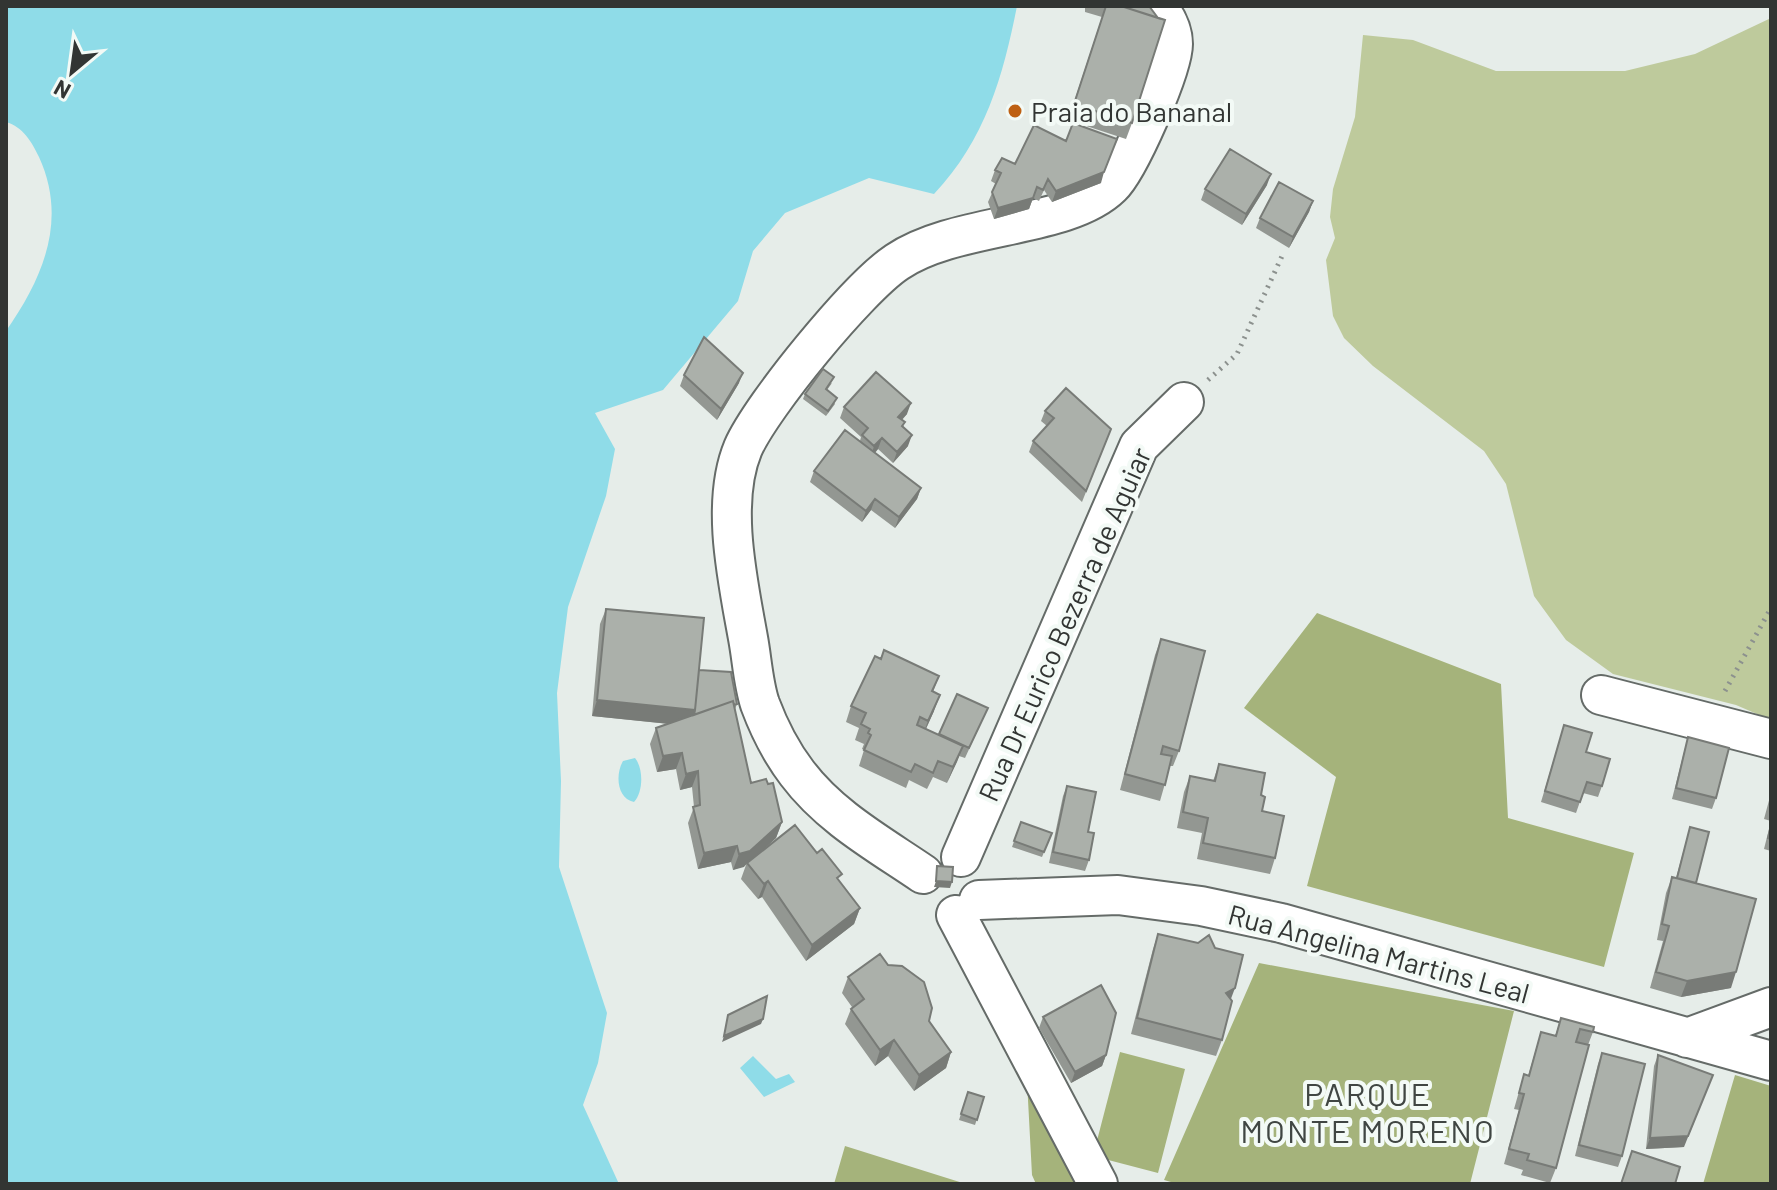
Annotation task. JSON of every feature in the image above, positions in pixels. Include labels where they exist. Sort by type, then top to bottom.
[{"type":"street","points":[[923,874],[824,804],[798,774],[771,729],[759,701],[731,541],[742,449],[769,406],[858,297],[899,261],[949,238],[1084,205],[1111,187],[1130,158],[1173,54],[1170,27],[1157,6]]},
{"type":"street","name":"Rua Dr Eurico Bezerra de Aguiar","points":[[961,857],[1139,446],[1184,402]]},
{"type":"street","points":[[1601,695],[1771,739]]},
{"type":"street","points":[[943,856],[961,857],[979,872],[982,881],[968,908],[934,910],[926,902],[922,891],[923,874],[933,861],[943,856]]},
{"type":"street","name":"Rua Angelina Martins Leal","points":[[968,908],[1118,895],[1201,906],[1281,923],[1771,1061]]},
{"type":"street","points":[[968,908],[1098,1184]]},
{"type":"street","points":[[1687,1038],[1771,1007]]},
{"type":"path","points":[[1184,402],[1237,354],[1283,254]]},
{"type":"path","points":[[1720,700],[1771,608]]},
{"type":"green space","points":[[1771,18],[1771,720],[1736,705],[1613,674],[1566,640],[1534,596],[1506,484],[1484,451],[1373,366],[1344,338],[1333,316],[1326,260],[1335,238],[1330,217],[1333,189],[1355,117],[1363,35],[1413,40],[1496,71],[1625,71],[1695,54]]},
{"type":"green space","points":[[1317,613],[1501,684],[1508,818],[1634,853],[1604,967],[1307,886],[1336,777],[1244,708]]},
{"type":"green space","points":[[1259,963],[1514,1011],[1470,1184],[1178,1184],[1164,1180]]},
{"type":"green space","points":[[1120,1052],[1185,1069],[1158,1173],[1093,1156]]},
{"type":"green space","points":[[1735,1075],[1771,1086],[1771,1184],[1703,1184]]},
{"type":"green space","points":[[1027,1081],[1080,1184],[1036,1184],[1032,1175]]},
{"type":"green space","points":[[845,1146],[966,1184],[834,1184]]},
{"type":"water","points":[[6,6],[1017,6],[998,82],[979,130],[967,152],[934,194],[869,178],[785,213],[753,251],[738,301],[663,390],[595,413],[615,449],[606,496],[568,607],[557,693],[561,781],[559,867],[607,1013],[598,1063],[583,1105],[619,1184],[6,1184],[6,331],[40,269],[51,226],[51,203],[47,180],[33,146],[22,131],[6,122]]},
{"type":"water","points":[[635,758],[641,781],[634,802],[624,796],[618,779],[623,761]]},
{"type":"water","points":[[753,1056],[776,1079],[789,1074],[795,1082],[764,1097],[740,1068]]},
{"type":"building","points":[[1106,6],[1121,6],[1165,20],[1132,123],[1074,104]]},
{"type":"building","points":[[1121,6],[1149,6],[1158,18]]},
{"type":"building","points":[[1073,123],[1117,139],[1104,172],[1056,191],[1048,179],[1043,190],[1037,187],[1033,198],[998,208],[992,192],[1001,173],[995,170],[1002,158],[1015,164],[1034,125],[1066,141]]},
{"type":"building","points":[[1230,149],[1271,174],[1246,214],[1205,189]]},
{"type":"building","points":[[1279,182],[1313,201],[1293,237],[1260,218]]},
{"type":"building","points":[[704,337],[743,373],[721,409],[684,375]]},
{"type":"building","points":[[823,369],[834,377],[826,389],[837,398],[828,411],[805,394]]},
{"type":"building","points":[[876,372],[911,403],[898,417],[905,422],[902,426],[912,435],[897,452],[882,438],[874,446],[862,435],[868,428],[844,407]]},
{"type":"building","points":[[1066,388],[1111,429],[1086,491],[1033,441],[1054,418],[1045,411]]},
{"type":"building","points":[[845,430],[921,488],[899,517],[875,499],[866,511],[814,471]]},
{"type":"building","points":[[606,609],[704,618],[695,710],[597,700]]},
{"type":"building","points":[[1161,639],[1205,651],[1179,751],[1163,746],[1161,754],[1172,756],[1165,785],[1125,774]]},
{"type":"building","points":[[884,650],[939,676],[932,691],[940,695],[928,721],[920,717],[917,725],[963,746],[953,767],[938,761],[933,773],[915,764],[911,772],[864,750],[871,735],[868,733],[870,729],[861,724],[866,713],[851,706],[875,656],[881,659]]},
{"type":"building","points":[[699,670],[731,672],[737,704],[734,705],[733,701],[694,715]]},
{"type":"building","points":[[957,694],[988,708],[969,748],[939,734]]},
{"type":"building","points":[[733,701],[751,783],[766,779],[768,784],[773,783],[782,822],[750,851],[739,854],[737,846],[704,853],[693,807],[700,805],[698,771],[686,774],[682,753],[663,756],[656,728]]},
{"type":"building","points":[[1564,725],[1592,733],[1586,752],[1610,759],[1602,786],[1587,782],[1580,802],[1545,791]]},
{"type":"building","points":[[1688,737],[1729,748],[1716,798],[1676,788]]},
{"type":"building","points":[[1219,764],[1265,773],[1262,811],[1284,816],[1275,858],[1203,843],[1208,818],[1183,812],[1190,776],[1215,781]]},
{"type":"building","points":[[1067,786],[1096,792],[1088,832],[1094,833],[1089,860],[1053,852]]},
{"type":"building","points":[[1021,822],[1052,833],[1044,852],[1014,841]]},
{"type":"building","points":[[795,825],[817,853],[822,849],[842,874],[837,878],[860,908],[812,945],[768,881],[764,884],[747,863]]},
{"type":"building","points":[[1690,827],[1709,832],[1696,883],[1677,878]]},
{"type":"building","points":[[937,866],[953,867],[952,882],[936,881]]},
{"type":"building","points":[[1672,877],[1756,899],[1736,972],[1687,981],[1656,972],[1669,926],[1662,924]]},
{"type":"building","points":[[1158,934],[1198,943],[1209,935],[1215,948],[1243,955],[1235,988],[1226,993],[1232,1001],[1222,1040],[1137,1018]]},
{"type":"building","points":[[880,954],[888,965],[902,966],[924,982],[932,1008],[929,1021],[951,1052],[919,1075],[894,1040],[880,1050],[851,1009],[864,999],[848,977]]},
{"type":"building","points":[[1101,985],[1116,1013],[1106,1055],[1075,1072],[1043,1017]]},
{"type":"building","points":[[767,996],[763,1019],[724,1036],[728,1015]]},
{"type":"building","points":[[1561,1018],[1594,1027],[1593,1032],[1580,1029],[1576,1042],[1589,1045],[1556,1168],[1527,1160],[1529,1154],[1509,1149],[1524,1094],[1519,1093],[1524,1074],[1529,1076],[1541,1032],[1556,1036]]},
{"type":"building","points":[[1602,1053],[1645,1064],[1622,1156],[1579,1145]]},
{"type":"building","points":[[1658,1055],[1713,1075],[1688,1136],[1650,1138]]},
{"type":"building","points":[[968,1092],[984,1097],[977,1120],[961,1114]]},
{"type":"building","points":[[1632,1151],[1680,1167],[1675,1184],[1621,1184]]},
{"type":"place","name":"Praia do Bananal","points":[[1015,111]]},
{"type":"district","name":"PARQUE MONTE MORENO","points":[[1368,1112]]}]
